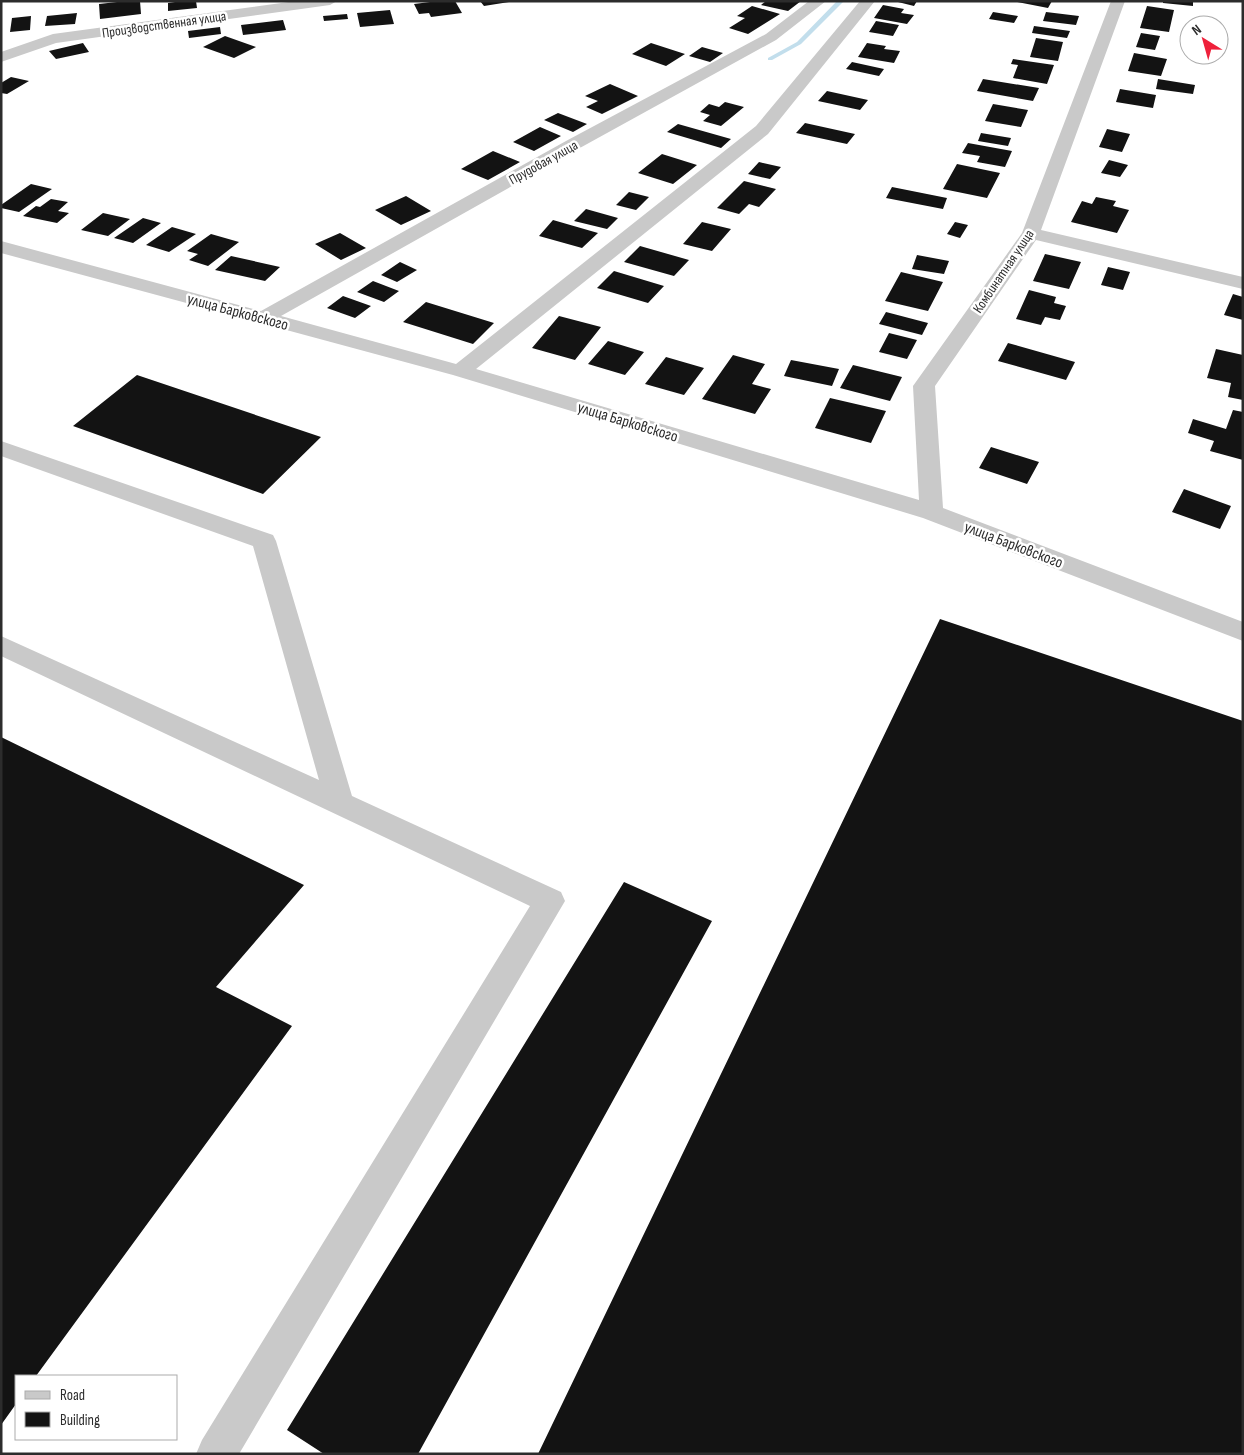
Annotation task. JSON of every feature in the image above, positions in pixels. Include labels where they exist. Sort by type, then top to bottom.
[{"type":"street","name":"Производственная улица","points":[[1,57],[53,39],[330,1]]},
{"type":"street","name":"Прудовая улица","points":[[263,318],[563,150],[771,37],[819,1]]},
{"type":"street","points":[[460,370],[762,130],[868,1]]},
{"type":"street","name":"Комбинатная улица","points":[[931,512],[924,386],[1031,233],[1118,1]]},
{"type":"street","points":[[1031,233],[1243,283]]},
{"type":"street","name":"улица Барковского","points":[[1,247],[460,370],[931,512],[1243,632]]},
{"type":"street","points":[[1,448],[264,541],[340,803]]},
{"type":"street","points":[[1,645],[550,901],[216,1454]]},
{"type":"building","points":[[140,1],[141,14],[100,19],[99,4]]},
{"type":"building","points":[[196,1],[197,8],[168,11],[168,3]]},
{"type":"building","points":[[455,1],[462,13],[431,17],[429,13],[419,14],[414,4]]},
{"type":"building","points":[[480,1],[509,1],[509,2],[484,6]]},
{"type":"building","points":[[766,1],[801,1],[788,11],[761,5]]},
{"type":"building","points":[[894,1],[917,1],[914,6]]},
{"type":"building","points":[[1012,1],[1052,1],[1048,8]]},
{"type":"building","points":[[1163,1],[1193,1],[1193,6],[1163,3]]},
{"type":"building","points":[[883,5],[904,9],[901,13],[914,15],[907,24],[874,18]]},
{"type":"building","points":[[752,6],[780,14],[748,34],[729,28],[745,18],[737,16]]},
{"type":"building","points":[[1147,6],[1174,10],[1169,32],[1140,28]]},
{"type":"building","points":[[390,10],[394,24],[360,27],[357,13]]},
{"type":"building","points":[[993,12],[1018,16],[1014,23],[989,19]]},
{"type":"building","points":[[1046,12],[1079,16],[1076,25],[1043,21]]},
{"type":"building","points":[[77,13],[75,24],[45,26],[47,16]]},
{"type":"building","points":[[347,14],[348,19],[324,21],[323,16]]},
{"type":"building","points":[[31,16],[30,30],[10,32],[12,18]]},
{"type":"building","points":[[283,20],[286,30],[243,35],[241,25]]},
{"type":"building","points":[[876,21],[899,25],[893,36],[869,32]]},
{"type":"building","points":[[1034,26],[1070,31],[1067,38],[1032,33]]},
{"type":"building","points":[[220,27],[221,34],[189,38],[188,31]]},
{"type":"building","points":[[1141,33],[1160,36],[1155,50],[1136,47]]},
{"type":"building","points":[[225,36],[256,47],[234,58],[203,47]]},
{"type":"building","points":[[1036,38],[1063,42],[1058,61],[1030,57]]},
{"type":"building","points":[[83,43],[89,52],[56,59],[49,51]]},
{"type":"building","points":[[651,43],[685,54],[666,66],[632,54]]},
{"type":"building","points":[[867,43],[886,46],[884,49],[900,51],[894,63],[858,57]]},
{"type":"building","points":[[702,47],[723,53],[710,62],[689,56]]},
{"type":"building","points":[[1134,53],[1167,59],[1161,76],[1128,71]]},
{"type":"building","points":[[1013,59],[1054,65],[1047,84],[1013,78],[1018,65],[1011,64]]},
{"type":"building","points":[[852,62],[884,69],[879,76],[846,69]]},
{"type":"building","points":[[11,77],[29,81],[7,94],[1,93],[1,83]]},
{"type":"building","points":[[983,79],[1039,88],[1033,101],[977,91]]},
{"type":"building","points":[[1158,79],[1195,85],[1193,94],[1156,89]]},
{"type":"building","points":[[610,84],[638,96],[602,114],[586,107],[598,101],[585,96]]},
{"type":"building","points":[[1120,89],[1156,95],[1153,108],[1116,102]]},
{"type":"building","points":[[827,91],[868,100],[860,110],[818,101]]},
{"type":"building","points":[[725,102],[744,107],[721,126],[703,121],[710,115],[700,112],[709,104],[719,107]]},
{"type":"building","points":[[993,104],[1028,110],[1021,127],[985,121]]},
{"type":"building","points":[[558,113],[587,124],[573,132],[544,120]]},
{"type":"building","points":[[805,123],[855,134],[847,144],[796,133]]},
{"type":"building","points":[[678,124],[731,139],[721,148],[667,132]]},
{"type":"building","points":[[540,127],[561,136],[534,151],[513,142]]},
{"type":"building","points":[[1107,129],[1130,134],[1122,152],[1099,147]]},
{"type":"building","points":[[981,133],[1011,138],[1008,146],[978,141]]},
{"type":"building","points":[[968,143],[1012,151],[1005,167],[977,162],[980,156],[962,153]]},
{"type":"building","points":[[493,151],[520,162],[488,180],[461,169]]},
{"type":"building","points":[[662,154],[697,165],[673,184],[638,173]]},
{"type":"building","points":[[1109,160],[1128,165],[1120,177],[1101,173]]},
{"type":"building","points":[[759,162],[781,167],[770,179],[748,174]]},
{"type":"building","points":[[957,164],[1000,173],[987,198],[943,189]]},
{"type":"building","points":[[744,181],[776,189],[759,207],[749,204],[739,214],[717,208]]},
{"type":"building","points":[[31,184],[52,189],[19,212],[1,208],[1,205]]},
{"type":"building","points":[[892,187],[947,198],[943,209],[886,198]]},
{"type":"building","points":[[629,192],[649,197],[636,210],[616,205]]},
{"type":"building","points":[[406,196],[431,211],[401,225],[375,210]]},
{"type":"building","points":[[1096,197],[1116,201],[1113,206],[1129,210],[1117,233],[1071,222],[1082,201],[1092,204]]},
{"type":"building","points":[[51,199],[68,202],[58,211],[69,213],[57,223],[23,216],[36,206],[40,207]]},
{"type":"building","points":[[586,209],[618,218],[607,229],[574,221]]},
{"type":"building","points":[[103,213],[130,219],[108,236],[81,230]]},
{"type":"building","points":[[143,218],[161,223],[133,243],[114,238]]},
{"type":"building","points":[[553,220],[598,233],[582,248],[539,236]]},
{"type":"building","points":[[702,222],[731,229],[712,251],[683,244]]},
{"type":"building","points":[[955,222],[968,225],[960,238],[947,234]]},
{"type":"building","points":[[172,227],[196,234],[169,252],[146,245]]},
{"type":"building","points":[[340,233],[366,248],[341,260],[315,244]]},
{"type":"building","points":[[211,234],[239,242],[208,266],[189,260],[198,254],[187,251]]},
{"type":"building","points":[[640,246],[689,260],[674,276],[624,262]]},
{"type":"building","points":[[1045,254],[1081,262],[1069,289],[1033,281]]},
{"type":"building","points":[[917,255],[949,261],[944,274],[912,269]]},
{"type":"building","points":[[231,256],[280,267],[265,281],[215,270]]},
{"type":"building","points":[[400,262],[417,270],[397,282],[381,275]]},
{"type":"building","points":[[1108,267],[1130,272],[1123,290],[1101,285]]},
{"type":"building","points":[[614,271],[664,286],[648,303],[597,288]]},
{"type":"building","points":[[901,272],[943,282],[928,311],[885,301]]},
{"type":"building","points":[[373,281],[399,291],[384,302],[357,292]]},
{"type":"building","points":[[1029,290],[1056,297],[1054,303],[1066,306],[1060,320],[1045,317],[1041,325],[1016,319]]},
{"type":"building","points":[[1233,294],[1243,297],[1243,320],[1224,315]]},
{"type":"building","points":[[343,296],[371,306],[355,318],[327,308]]},
{"type":"building","points":[[426,302],[494,323],[473,344],[403,322]]},
{"type":"building","points":[[886,312],[928,323],[922,335],[879,324]]},
{"type":"building","points":[[559,316],[601,327],[575,360],[532,348]]},
{"type":"building","points":[[889,333],[917,340],[907,359],[879,352]]},
{"type":"building","points":[[608,341],[644,352],[625,375],[588,364]]},
{"type":"building","points":[[1008,343],[1075,362],[1066,380],[998,361]]},
{"type":"building","points":[[1216,349],[1243,355],[1243,400],[1228,397],[1231,383],[1207,378]]},
{"type":"building","points":[[733,355],[765,364],[752,384],[771,389],[755,414],[702,399]]},
{"type":"building","points":[[666,357],[704,368],[684,395],[645,384]]},
{"type":"building","points":[[791,360],[839,369],[832,386],[784,376]]},
{"type":"building","points":[[853,365],[902,377],[890,401],[840,388]]},
{"type":"building","points":[[137,375],[321,437],[263,494],[73,426]]},
{"type":"building","points":[[830,398],[886,411],[871,443],[815,428]]},
{"type":"building","points":[[1233,410],[1243,412],[1243,460],[1210,451],[1214,441],[1188,433],[1193,419],[1226,429]]},
{"type":"building","points":[[991,447],[1039,462],[1027,484],[979,468]]},
{"type":"building","points":[[1184,489],[1231,506],[1220,529],[1172,512]]},
{"type":"building","points":[[940,619],[1243,721],[1243,1454],[538,1454]]},
{"type":"building","points":[[1,737],[304,885],[216,987],[292,1026],[37,1375],[15,1375],[15,1405],[1,1425]]},
{"type":"building","points":[[624,882],[712,921],[418,1454],[324,1454],[287,1430]]},
{"type":"waterway","points":[[770,59],[799,43],[841,1]]}]
